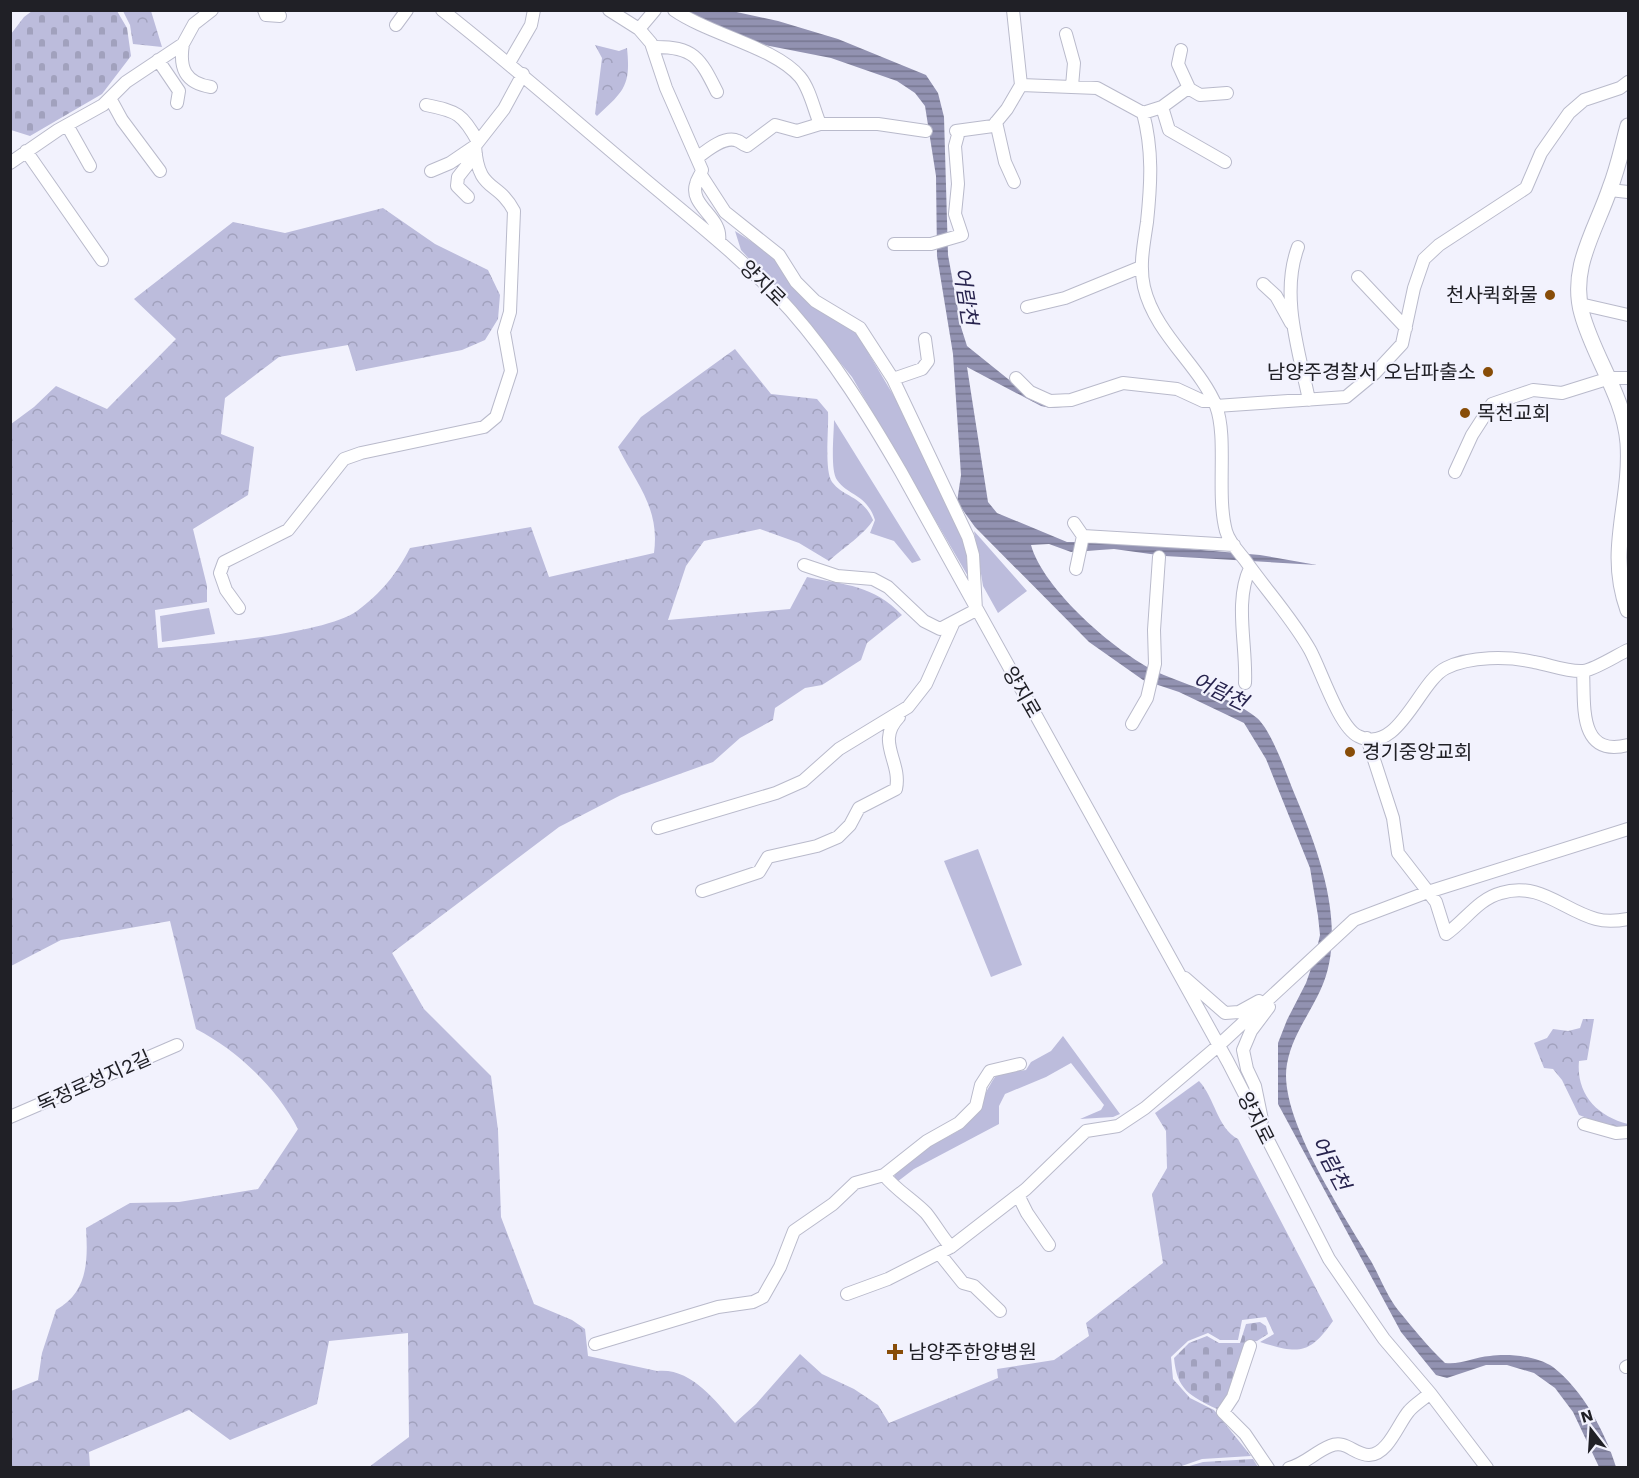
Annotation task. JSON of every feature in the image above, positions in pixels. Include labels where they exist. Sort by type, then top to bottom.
[{"type":"main road","points":[[1629,126],[1610,190],[1580,266],[1580,304],[1590,334],[1610,378],[1623,417],[1628,442],[1617,559],[1619,579],[1629,610]]},
{"type":"street","points":[[211,87],[197,85],[183,73],[180,60],[183,44],[194,24],[212,10]]},
{"type":"street","points":[[264,10],[266,15],[280,16]]},
{"type":"street","points":[[396,26],[407,10]]},
{"type":"street","name":"양지로","points":[[442,10],[523,74],[719,241],[765,283],[824,351],[864,407],[1177,971],[1335,1267],[1384,1339],[1431,1393],[1482,1466]]},
{"type":"street","points":[[509,63],[531,25],[534,10]]},
{"type":"street","points":[[609,10],[639,29],[653,47],[666,88],[702,170],[696,183],[695,192],[698,201],[718,225],[719,241]]},
{"type":"street","points":[[639,29],[655,10]]},
{"type":"street","points":[[674,10],[693,24],[782,61],[802,78],[820,124]]},
{"type":"street","points":[[894,244],[931,244],[956,239],[962,235],[955,214],[958,184],[955,146],[957,131],[993,126],[1021,85],[1013,10]]},
{"type":"street","points":[[1066,34],[1074,63],[1072,86]]},
{"type":"street","points":[[10,163],[67,125],[103,105],[126,82],[183,44]]},
{"type":"street","points":[[653,47],[674,46],[701,60],[717,92]]},
{"type":"street","points":[[1181,50],[1178,64],[1189,88],[1200,95],[1227,93]]},
{"type":"street","points":[[158,60],[179,91],[177,103]]},
{"type":"street","points":[[468,197],[458,186],[458,177],[476,147],[504,109],[523,74]]},
{"type":"street","points":[[1016,378],[1030,392],[1050,401],[1071,400],[1123,383],[1177,389],[1203,401],[1214,403],[1346,397],[1375,373],[1402,344],[1424,259],[1439,245],[1526,188],[1541,153],[1569,113],[1584,100],[1620,88],[1629,82]]},
{"type":"street","points":[[1021,85],[1097,88],[1143,113],[1150,138],[1151,173],[1141,267],[1144,288],[1165,333],[1214,403],[1220,424],[1224,523],[1234,545],[1308,648],[1346,726],[1358,736],[1374,739],[1395,730],[1430,680],[1444,668],[1464,661],[1533,661],[1559,669],[1583,671],[1629,650]]},
{"type":"street","points":[[1143,113],[1162,107],[1189,88]]},
{"type":"street","points":[[110,98],[122,120],[160,171]]},
{"type":"street","points":[[239,608],[226,590],[220,573],[224,562],[288,530],[344,459],[361,453],[484,427],[496,417],[511,371],[504,332],[510,312],[514,211],[510,202],[483,181],[476,147],[467,121],[455,111],[426,105]]},
{"type":"street","points":[[1162,107],[1169,130],[1225,162]]},
{"type":"street","points":[[996,122],[1005,162],[1014,182]]},
{"type":"street","points":[[697,158],[716,144],[725,141],[738,141],[747,146],[775,125],[797,131],[820,124],[878,124],[926,131]]},
{"type":"street","points":[[67,125],[90,166]]},
{"type":"street","points":[[431,171],[450,163],[476,147]]},
{"type":"street","points":[[26,151],[102,260]]},
{"type":"street","points":[[701,175],[725,212],[768,245],[815,301],[860,328],[893,379],[968,537],[973,555],[976,610],[940,629],[924,621],[888,587],[873,579],[837,576],[804,565]]},
{"type":"street","points":[[1610,190],[1629,192]]},
{"type":"street","points":[[1298,247],[1292,262],[1293,326],[1310,400]]},
{"type":"street","points":[[1027,308],[1065,298],[1141,267]]},
{"type":"street","points":[[1358,277],[1406,328]]},
{"type":"street","points":[[1263,284],[1276,296],[1293,326]]},
{"type":"street","points":[[1580,304],[1629,315]]},
{"type":"street","points":[[893,379],[922,369],[928,361],[925,339]]},
{"type":"street","points":[[1455,472],[1472,435],[1492,404],[1533,390],[1562,393],[1610,378],[1629,378]]},
{"type":"street","points":[[1074,523],[1083,536],[1076,569]]},
{"type":"street","points":[[1083,536],[1234,545]]},
{"type":"street","points":[[1132,724],[1149,690],[1155,664],[1154,630],[1158,557]]},
{"type":"street","points":[[1245,683],[1243,598],[1249,566]]},
{"type":"street","points":[[702,891],[759,872],[768,857],[817,846],[838,837],[850,825],[859,808],[896,789],[898,777],[887,739],[890,726],[926,684],[953,624]]},
{"type":"street","points":[[1583,671],[1586,727],[1594,739],[1616,748],[1629,745]]},
{"type":"street","points":[[658,828],[776,793],[803,781],[839,749],[908,707]]},
{"type":"street","points":[[1367,738],[1393,818],[1398,853],[1436,902],[1446,934],[1464,922],[1478,904],[1500,893],[1521,890],[1546,894],[1595,919],[1612,922],[1629,919]]},
{"type":"street","points":[[847,1294],[888,1279],[951,1247],[1018,1195],[1086,1131],[1118,1126],[1153,1102],[1218,1046],[1354,921],[1428,892],[1629,829]]},
{"type":"street","points":[[1177,971],[1220,1011],[1230,1014],[1248,1009],[1288,982]]},
{"type":"street","points":[[1266,1137],[1255,1086],[1247,1069],[1243,1050],[1251,1031],[1288,982]]},
{"type":"street","name":"독정로성지2길","points":[[10,1117],[177,1045]]},
{"type":"street","points":[[595,1344],[718,1307],[753,1302],[763,1296],[780,1267],[794,1231],[833,1204],[855,1183],[884,1174],[927,1141],[949,1130],[969,1115],[976,1106],[981,1085],[990,1071],[1020,1064]]},
{"type":"street","points":[[1584,1124],[1616,1133],[1629,1132]]},
{"type":"street","points":[[884,1174],[897,1191],[928,1215],[939,1235],[951,1247]]},
{"type":"street","points":[[1018,1195],[1027,1213],[1049,1245]]},
{"type":"street","points":[[939,1253],[963,1283],[974,1286],[1000,1311]]},
{"type":"street","points":[[1250,1346],[1233,1397],[1223,1412],[1245,1434],[1268,1467]]},
{"type":"street","points":[[1289,1467],[1299,1465],[1329,1446],[1338,1443],[1369,1455],[1377,1453],[1395,1436],[1408,1412],[1431,1393]]},
{"type":"green space","points":[[32,11],[117,11],[127,28],[131,56],[102,94],[30,136],[11,130],[11,34],[24,17]]},
{"type":"green space","points":[[123,11],[151,11],[162,47],[133,44],[130,25]]},
{"type":"green space","points":[[595,45],[619,51],[627,48],[628,61],[624,87],[597,116],[595,114],[602,58]]},
{"type":"green space","points":[[383,208],[435,244],[488,270],[500,295],[498,319],[485,340],[462,350],[356,371],[348,345],[279,357],[225,398],[221,434],[254,447],[248,495],[193,529],[207,586],[207,602],[155,610],[158,648],[262,637],[341,619],[357,611],[381,590],[394,575],[410,548],[531,527],[549,577],[654,553],[654,523],[650,510],[618,447],[641,417],[735,349],[771,394],[817,399],[828,412],[827,459],[832,482],[864,506],[873,520],[859,536],[829,561],[799,543],[760,529],[704,541],[686,566],[668,620],[790,609],[807,577],[869,592],[891,605],[902,615],[867,643],[861,660],[822,685],[805,688],[775,708],[773,720],[740,738],[713,762],[621,795],[559,827],[392,953],[424,1009],[491,1076],[498,1130],[501,1217],[534,1304],[572,1320],[585,1329],[588,1356],[680,1374],[710,1395],[735,1423],[756,1404],[800,1354],[822,1374],[854,1389],[878,1405],[889,1423],[998,1378],[997,1369],[1054,1360],[1089,1336],[1086,1323],[1163,1263],[1152,1194],[1167,1168],[1166,1131],[1155,1113],[1199,1081],[1225,1128],[1238,1139],[1333,1321],[1310,1346],[1294,1350],[1260,1342],[1274,1334],[1266,1317],[1242,1320],[1238,1340],[1220,1340],[1208,1333],[1188,1341],[1171,1357],[1173,1379],[1190,1398],[1214,1410],[1251,1456],[1202,1459],[1176,1468],[369,1467],[409,1437],[408,1333],[329,1341],[317,1404],[230,1440],[189,1410],[89,1452],[90,1467],[11,1467],[11,1391],[38,1380],[42,1353],[56,1310],[67,1303],[84,1275],[87,1252],[86,1228],[130,1203],[179,1202],[258,1189],[298,1129],[279,1099],[241,1059],[196,1029],[170,921],[61,940],[11,966],[11,424],[34,407],[56,386],[107,409],[176,339],[134,299],[233,222],[285,233]]},
{"type":"green space","points":[[735,231],[774,256],[856,332],[895,398],[965,543],[969,578],[852,377],[796,309],[741,250]]},
{"type":"green space","points":[[834,420],[921,560],[912,563],[894,541],[870,533],[875,520],[871,511],[862,500],[837,480],[833,460]]},
{"type":"green space","points":[[974,531],[1027,591],[998,613],[983,586]]},
{"type":"green space","points":[[209,608],[215,634],[162,642],[160,616]]},
{"type":"green space","points":[[978,849],[1022,965],[991,977],[944,861]]},
{"type":"green space","points":[[1583,1019],[1594,1019],[1587,1060],[1579,1061],[1581,1084],[1591,1102],[1598,1109],[1628,1124],[1628,1127],[1611,1127],[1579,1115],[1562,1080],[1553,1069],[1544,1068],[1534,1043],[1547,1038],[1553,1029],[1568,1031],[1580,1028]]},
{"type":"green space","points":[[1063,1036],[1120,1114],[1113,1117],[1080,1119],[1101,1110],[1104,1105],[1071,1063],[1046,1077],[1005,1094],[999,1106],[999,1124],[914,1169],[897,1182],[894,1178],[897,1170],[904,1163],[965,1125],[995,1077],[1000,1073],[1026,1070],[1031,1062],[1051,1051]]},
{"type":"green space","points":[[1260,1322],[1266,1326],[1268,1334],[1257,1341],[1247,1342],[1228,1397],[1217,1409],[1192,1396],[1178,1378],[1174,1358],[1189,1343],[1207,1336],[1219,1343],[1240,1343],[1246,1324]]},
{"type":"green space","points":[[1253,1459],[1258,1467],[1186,1467],[1203,1462]]},
{"type":"shaded area","points":[[688,11],[732,11],[778,21],[838,39],[926,75],[938,93],[944,117],[948,255],[961,327],[967,346],[1018,387],[1042,402],[1112,388],[1168,389],[1205,406],[1178,396],[1131,389],[1108,392],[1062,407],[1041,406],[967,367],[988,502],[997,513],[1067,542],[1109,542],[1260,555],[1317,565],[1165,556],[1114,549],[1071,552],[1049,544],[1031,545],[1050,581],[1083,618],[1102,635],[1140,663],[1157,672],[1221,697],[1246,710],[1263,724],[1274,743],[1313,841],[1321,866],[1331,917],[1332,943],[1328,967],[1320,991],[1289,1054],[1287,1086],[1292,1110],[1302,1137],[1330,1193],[1371,1261],[1394,1305],[1445,1363],[1505,1355],[1531,1358],[1553,1367],[1574,1387],[1592,1412],[1616,1467],[1599,1467],[1573,1412],[1555,1388],[1534,1373],[1507,1365],[1486,1365],[1447,1378],[1436,1375],[1401,1332],[1278,1104],[1278,1043],[1306,983],[1320,935],[1310,868],[1266,759],[1244,723],[1179,692],[1143,680],[1089,642],[975,527],[957,502],[961,475],[953,354],[937,256],[936,176],[925,106],[915,93],[897,81],[831,58],[755,43],[717,29]]},
{"type":"place","name":"천사퀵화물","points":[[1550,295]]},
{"type":"place","name":"남양주경찰서 오남파출소","points":[[1488,372]]},
{"type":"place","name":"목천교회","points":[[1465,413]]},
{"type":"place","name":"경기중앙교회","points":[[1350,752]]},
{"type":"place","name":"남양주한양병원","points":[[895,1352]]},
{"type":"water label","name":"어람천","points":[[966,296]]},
{"type":"water label","name":"어람천","points":[[1220,691]]},
{"type":"water label","name":"어람천","points":[[1331,1163]]}]
